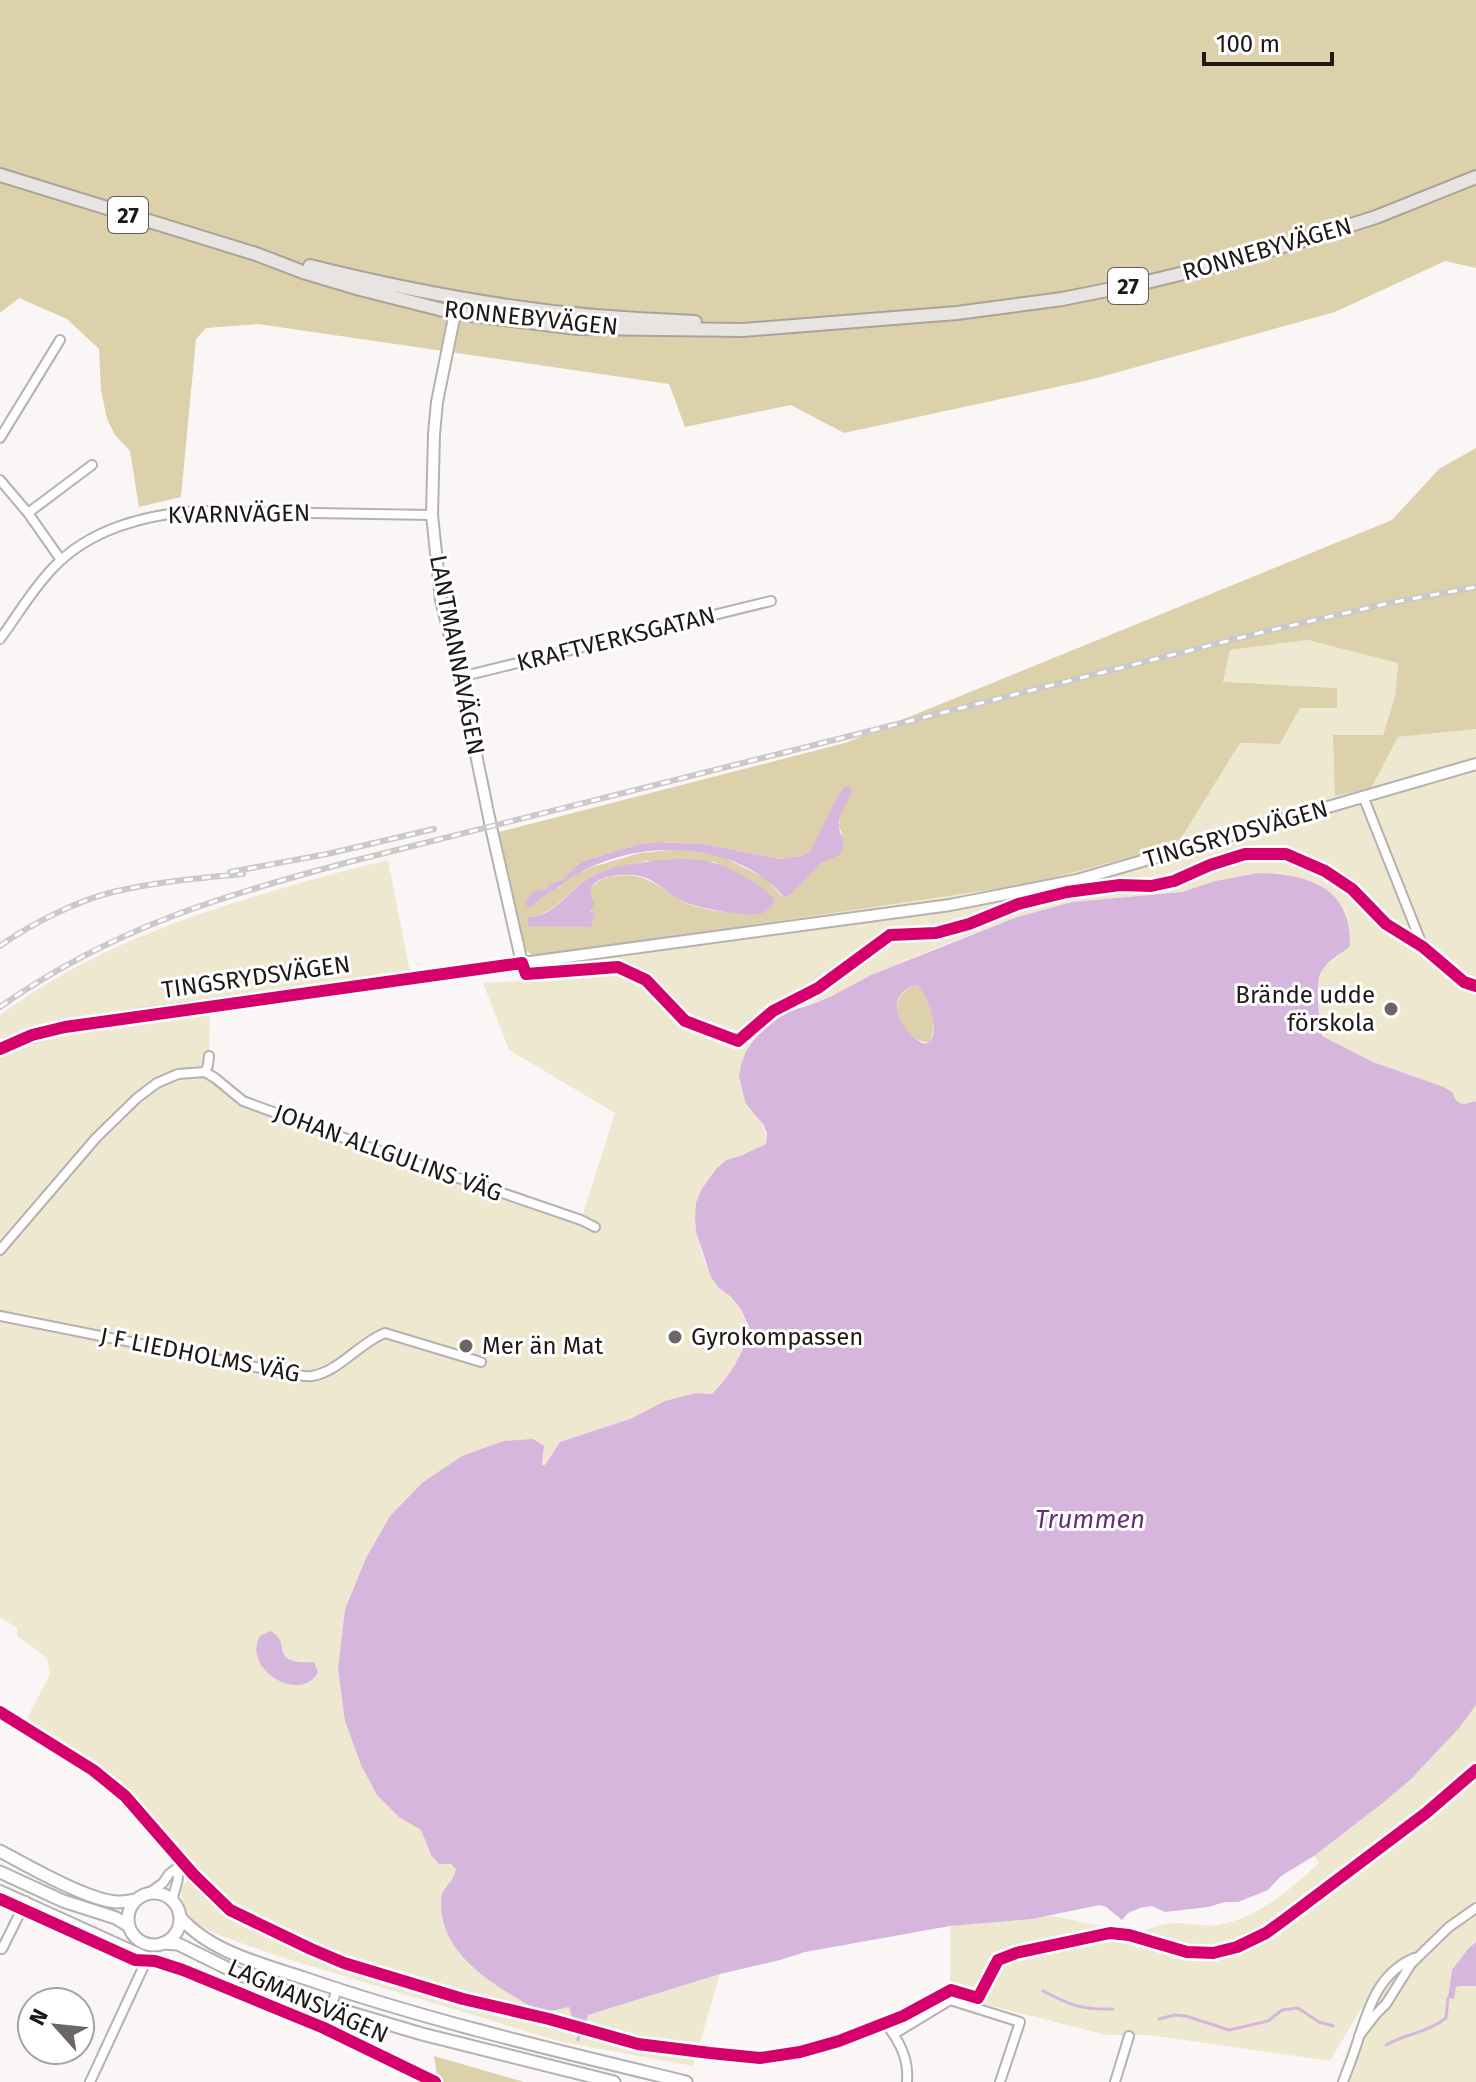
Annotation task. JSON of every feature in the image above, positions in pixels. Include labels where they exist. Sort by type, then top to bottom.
[{"type":"main road","name":"RONNEBYVÄGEN","points":[[0,175],[256,254],[303,272],[455,313],[577,328],[709,330],[957,313],[1062,299],[1225,263],[1304,240],[1376,217],[1476,177]]},
{"type":"main road","name":"RONNEBYVÄGEN","points":[[256,254],[387,285],[553,312],[766,327]]},
{"type":"main road","points":[[0,1851],[96,1897],[116,1902],[136,1900],[149,1893],[162,1894],[173,1901],[180,1917],[199,1935],[249,1959],[337,1989],[430,2018],[686,2082]]},
{"type":"main road","points":[[0,1872],[63,1901],[116,1918],[129,1926],[140,1941],[151,1945],[178,1944],[241,1975],[331,2007],[422,2034],[614,2082]]},
{"type":"main road","points":[[129,1926],[129,1912],[136,1900]]},
{"type":"main road","points":[[163,1943],[174,1935],[180,1917]]},
{"type":"street","name":"LANTMANNAVÄGEN","points":[[458,298],[437,402],[432,515],[441,600],[522,963]]},
{"type":"street","points":[[0,438],[60,340]]},
{"type":"street","points":[[28,513],[92,465]]},
{"type":"street","points":[[0,480],[61,560]]},
{"type":"street","name":"KVARNVÄGEN","points":[[0,639],[61,560],[81,545],[128,523],[169,513],[432,515]]},
{"type":"street","name":"KRAFTVERKSGATAN","points":[[460,677],[771,601]]},
{"type":"street","name":"TINGSRYDSVÄGEN","points":[[0,1049],[32,1035],[65,1027],[950,905],[1029,890],[1178,852],[1476,764]]},
{"type":"street","points":[[1363,796],[1423,947]]},
{"type":"street","points":[[0,1250],[96,1138],[137,1098],[157,1083],[178,1074],[205,1072],[209,1056]]},
{"type":"street","name":"JOHAN ALLGULINS VÄG","points":[[205,1072],[243,1101],[595,1227]]},
{"type":"street","name":"J F LIEDHOLMS VÄG","points":[[0,1316],[310,1376],[331,1369],[373,1337],[385,1333],[481,1362]]},
{"type":"street","points":[[0,1712],[108,1781],[125,1796],[193,1874]]},
{"type":"street","points":[[173,1901],[179,1858]]},
{"type":"street","points":[[149,1893],[177,1868]]},
{"type":"street","points":[[0,1890],[148,1957],[90,2082]]},
{"type":"street","points":[[2,1949],[26,1901]]},
{"type":"street","points":[[1359,2036],[1386,2004],[1418,1956],[1449,1927],[1476,1908]]},
{"type":"street","points":[[1343,2082],[1364,2016],[1381,1984],[1396,1969],[1418,1956]]},
{"type":"street","name":"LAGMANSVÄGEN","points":[[207,1981],[324,2028],[392,2062]]},
{"type":"street","name":"LAGMANSVÄGEN","points":[[324,2028],[337,1989]]},
{"type":"street","points":[[894,2034],[950,2000],[1020,2022],[1000,2082]]},
{"type":"street","points":[[710,2053],[760,2058],[781,2056],[839,2041],[886,2024],[906,2060],[907,2082]]},
{"type":"street","points":[[1115,2082],[1129,2036]]},
{"type":"shaded area","points":[[0,0],[1476,0],[1476,268],[1445,261],[1335,312],[1093,379],[844,433],[791,405],[685,427],[669,384],[258,324],[206,328],[196,339],[181,497],[139,507],[130,451],[115,435],[107,419],[101,390],[99,349],[67,319],[19,298],[0,313]]},
{"type":"shaded area","points":[[1476,448],[1476,729],[1398,737],[1371,788],[1335,796],[1333,735],[1383,735],[1395,696],[1398,663],[1308,640],[1230,650],[1223,682],[1337,688],[1337,708],[1300,708],[1280,744],[1240,743],[1177,845],[1029,884],[535,957],[521,947],[495,833],[845,743],[1392,520],[1439,469]],"holes":[[[843,788],[839,826],[842,834],[827,859],[790,895],[783,897],[765,878],[721,856],[682,849],[640,853],[592,867],[568,878],[534,903],[549,884],[562,880],[584,861],[639,844],[705,844],[781,859],[801,856],[810,851]],[[645,861],[714,862],[728,870],[753,914],[691,905],[648,880],[628,875],[608,877],[589,890],[591,927],[528,926],[529,917],[547,912],[591,877]]]},
{"type":"shaded area","points":[[1308,640],[1398,662],[1395,696],[1383,735],[1398,737],[1476,729],[1476,1102],[1467,1105],[1459,1103],[1444,1087],[1373,1062],[1322,1036],[1318,1002],[1320,977],[1347,942],[1345,910],[1258,873],[1215,881],[1182,892],[1072,902],[1017,917],[946,944],[871,975],[830,997],[786,1012],[746,1104],[761,1122],[766,1144],[726,1160],[716,1169],[701,1190],[695,1217],[705,1263],[718,1287],[741,1309],[750,1329],[735,1364],[712,1394],[696,1393],[665,1401],[630,1419],[560,1442],[542,1466],[544,1446],[422,1483],[390,1516],[366,1558],[345,1609],[338,1668],[399,1817],[421,1830],[431,1855],[457,1869],[454,1880],[444,1888],[542,2013],[569,2007],[572,2018],[581,2023],[588,2015],[720,1974],[693,2066],[562,2042],[278,1956],[195,1924],[186,1912],[180,1890],[196,1869],[163,1829],[137,1799],[115,1780],[78,1753],[25,1722],[50,1674],[47,1658],[17,1636],[17,1628],[0,1617],[0,1015],[64,973],[167,926],[276,890],[388,860],[411,977],[210,1006],[209,1056],[205,1072],[243,1101],[581,1220],[615,1113],[509,1050],[483,983],[538,980],[535,957],[1029,884],[1177,845],[1240,743],[1280,744],[1300,708],[1337,707],[1337,688],[1223,683],[1230,650]]},
{"type":"shaded area","points":[[917,985],[932,1011],[930,1042],[913,1037],[900,1020],[897,1010],[898,1000],[905,991]]},
{"type":"shaded area","points":[[1476,1705],[1476,2082],[1349,2082],[1362,2040],[1362,2007],[1330,2061],[1149,2035],[1107,2035],[960,1998],[950,1980],[950,1926],[1053,1916],[1128,1932],[1138,1951],[1139,1942],[1187,1954],[1216,1954],[1173,1949],[1138,1938],[1142,1931],[1165,1924],[1212,1925],[1232,1921],[1272,1902],[1319,1863],[1314,1856],[1420,1768]]},
{"type":"shaded area","points":[[434,2056],[524,2082],[438,2082]]},
{"type":"water","points":[[843,788],[852,788],[851,793],[839,821],[844,848],[839,855],[821,863],[790,895],[784,897],[762,877],[735,862],[676,850],[614,858],[586,869],[542,897],[532,907],[525,903],[533,892],[562,880],[584,861],[639,844],[705,844],[781,859],[801,856],[810,851],[835,801]]},
{"type":"water","points":[[678,859],[717,864],[746,877],[775,901],[762,913],[722,912],[682,901],[645,878],[613,876],[604,878],[592,887],[594,903],[591,912],[595,914],[591,927],[528,926],[528,917],[547,912],[583,882],[601,872]]},
{"type":"water","name":"Trummen","points":[[1258,873],[1276,874],[1310,881],[1335,897],[1344,910],[1349,926],[1350,946],[1327,964],[1319,978],[1322,1036],[1373,1062],[1444,1087],[1461,1103],[1476,1102],[1476,1705],[1459,1728],[1411,1779],[1384,1802],[1314,1856],[1281,1876],[1268,1890],[1238,1902],[1165,1912],[1152,1906],[1128,1913],[1122,1920],[1100,1905],[1032,1919],[950,1926],[805,1952],[720,1974],[588,2015],[584,2023],[572,2018],[569,2007],[542,2013],[508,1993],[475,1969],[450,1939],[443,1922],[441,1902],[456,1869],[451,1864],[439,1864],[431,1855],[421,1830],[399,1817],[377,1795],[361,1765],[345,1721],[338,1668],[345,1609],[366,1558],[390,1516],[422,1483],[462,1456],[504,1441],[533,1439],[544,1446],[542,1465],[545,1465],[560,1442],[630,1419],[665,1401],[696,1393],[712,1394],[725,1379],[750,1329],[741,1309],[711,1277],[696,1232],[696,1203],[701,1190],[726,1160],[766,1144],[767,1133],[746,1104],[739,1077],[746,1051],[766,1027],[786,1012],[830,997],[871,975],[1017,917],[1072,902],[1182,892],[1215,881]],"holes":[[[917,985],[929,1006],[933,1023],[933,1036],[927,1043],[914,1038],[897,1010],[898,1000],[904,991]]]},
{"type":"water","points":[[270,1631],[277,1636],[285,1656],[290,1660],[314,1662],[318,1672],[310,1681],[299,1685],[287,1684],[266,1671],[256,1648],[260,1636]]},
{"type":"water","points":[[1476,1942],[1476,1986],[1456,1987],[1454,1999],[1448,1998],[1452,1970]]},
{"type":"waterway","points":[[1043,1991],[1076,2006],[1113,2009]]},
{"type":"waterway","points":[[1386,2045],[1432,2027],[1446,2018],[1448,1998]]},
{"type":"waterway","points":[[1159,2019],[1186,2016],[1229,2030],[1268,2021],[1282,2010],[1298,2008],[1319,2022],[1333,2026]]},
{"type":"waterway","points":[[578,2040],[582,2023]]},
{"type":"railway","points":[[0,1007],[83,956],[125,936],[256,888],[1263,632],[1476,587]]},
{"type":"railway","points":[[230,872],[434,829]]},
{"type":"railway","points":[[0,946],[54,914],[99,896],[161,883],[243,874]]},
{"type":"cycle path","points":[[0,1049],[32,1035],[65,1027],[522,963],[526,974],[618,967],[646,980],[685,1021],[738,1041],[773,1011],[818,988],[890,935],[936,933],[969,924],[1018,904],[1067,892],[1120,885],[1151,886],[1174,881],[1245,854],[1286,854],[1325,871],[1352,889],[1386,924],[1423,947],[1464,982],[1476,986]]},
{"type":"cycle path","points":[[0,1712],[93,1770],[125,1796],[193,1874],[230,1910],[311,1949],[344,1963],[463,1999],[638,2044],[760,2058],[800,2052],[839,2041],[903,2016],[951,1990],[978,1998],[998,1960],[1016,1953],[1110,1933],[1129,1935],[1187,1952],[1213,1953],[1237,1947],[1284,1920],[1426,1813],[1476,1770]]},
{"type":"cycle path","points":[[0,1899],[135,1960],[155,1961],[183,1970],[324,2028],[435,2082]]},
{"type":"place","name":"Brände udde förskola","points":[[1391,1009]]},
{"type":"place","name":"Gyrokompassen","points":[[675,1337]]},
{"type":"place","name":"Mer än Mat","points":[[466,1346]]}]
